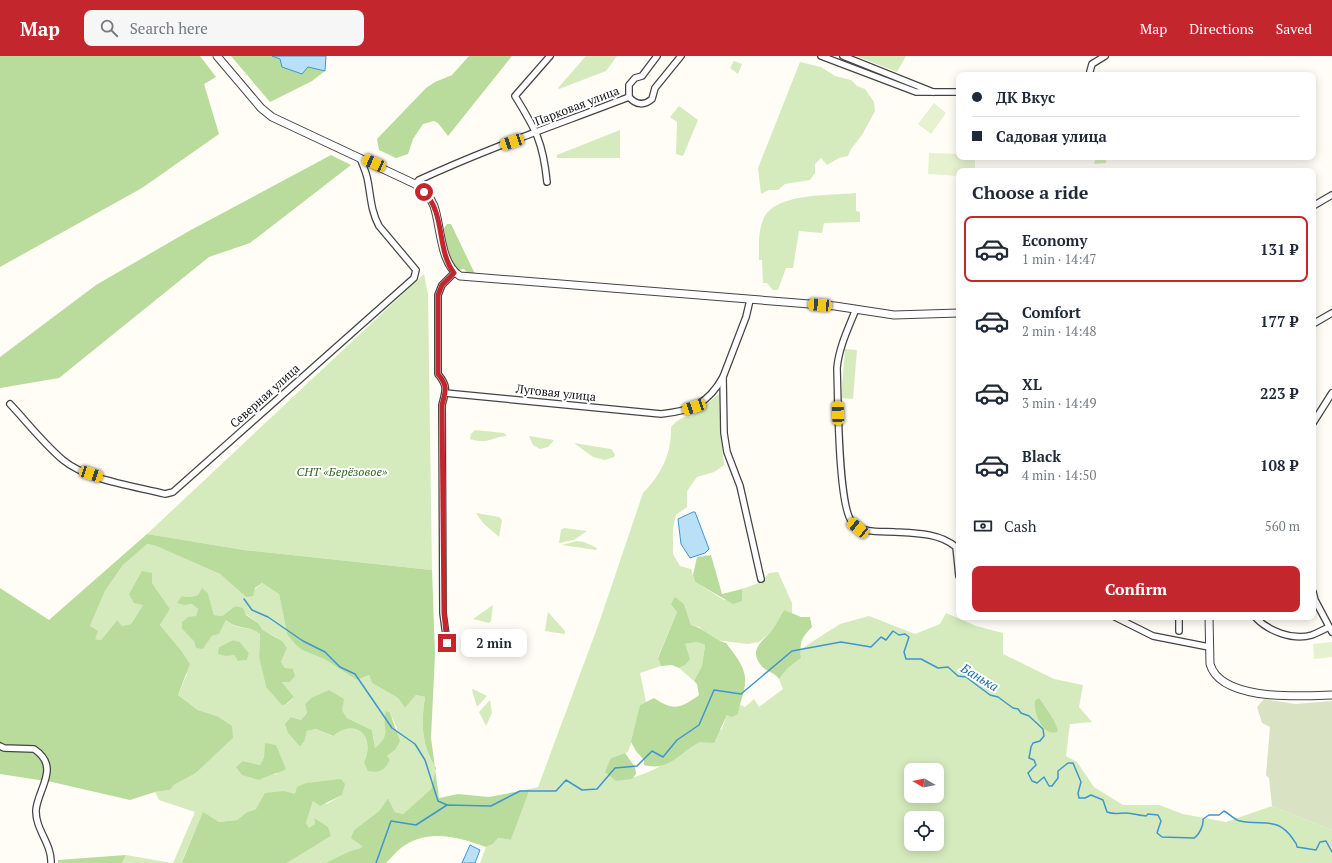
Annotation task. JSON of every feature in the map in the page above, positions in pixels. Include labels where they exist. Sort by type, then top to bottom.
[{"type":"street","points":[[217,56],[256,102],[272,117],[415,184],[430,198],[434,206],[446,258],[454,273],[468,278],[835,306],[894,315],[956,313]]},
{"type":"street","points":[[548,182],[544,154],[537,133],[515,96],[550,56]]},
{"type":"street","points":[[629,97],[628,90],[630,83],[635,78],[642,76],[656,56]]},
{"type":"street","name":"Парковая улица","points":[[415,184],[419,180],[466,158],[537,133],[629,97],[639,104],[651,101],[656,88],[681,56]]},
{"type":"street","points":[[821,56],[916,92],[956,92]]},
{"type":"street","points":[[843,56],[935,92]]},
{"type":"street","points":[[1090,72],[1092,64],[1105,56]]},
{"type":"street","name":"Северная улица","points":[[10,404],[63,460],[81,470],[111,480],[164,494],[173,492],[414,278],[416,270],[375,218],[371,209],[368,182],[360,157]]},
{"type":"street","points":[[1316,204],[1332,194]]},
{"type":"street","points":[[447,643],[444,613],[442,405],[445,392],[445,383],[438,374],[438,295],[442,285],[454,273]]},
{"type":"street","points":[[750,300],[746,317],[723,377],[724,433],[727,452],[740,486],[761,579]]},
{"type":"street","points":[[856,309],[841,347],[837,368],[842,490],[847,514],[858,528],[866,530],[917,533],[948,540],[956,546]]},
{"type":"street","points":[[1316,322],[1332,313]]},
{"type":"street","name":"Луговая улица","points":[[445,392],[641,413],[665,413],[683,410],[708,399],[716,390],[723,377]]},
{"type":"street","points":[[1316,418],[1332,393]]},
{"type":"street","points":[[1258,620],[1261,624],[1278,632],[1298,637],[1311,636],[1330,629],[1316,599]]},
{"type":"street","points":[[1121,620],[1153,636],[1209,647]]},
{"type":"street","points":[[1179,620],[1179,631]]},
{"type":"street","points":[[1209,620],[1209,647],[1212,670],[1217,678],[1232,686],[1266,694],[1288,697],[1332,695]]},
{"type":"street","points":[[0,746],[4,748],[34,749],[42,757],[47,773],[36,809],[37,819],[48,845],[51,863]]},
{"type":"green space","points":[[0,56],[200,56],[216,77],[204,84],[219,134],[142,188],[0,267]]},
{"type":"green space","points":[[231,56],[272,56],[325,71],[312,81],[270,102]]},
{"type":"green space","points":[[469,56],[512,56],[448,136],[438,123],[434,121],[423,124],[413,139],[408,154],[396,158],[379,150],[377,139],[426,88],[435,82],[452,75]]},
{"type":"green space","points":[[586,56],[617,56],[606,71],[559,89],[558,88]]},
{"type":"green space","points":[[856,56],[906,56],[897,72]]},
{"type":"green space","points":[[734,61],[742,64],[738,74],[730,68]]},
{"type":"green space","points":[[800,62],[821,67],[835,76],[851,80],[857,86],[865,89],[874,102],[875,111],[862,135],[851,149],[848,156],[839,158],[827,165],[821,158],[815,164],[815,173],[810,180],[785,184],[778,190],[769,190],[761,194],[758,168]]},
{"type":"green space","points":[[934,103],[946,113],[931,134],[918,124]]},
{"type":"green space","points":[[679,106],[698,120],[683,156],[676,154],[677,122],[670,117]]},
{"type":"green space","points":[[620,130],[620,158],[557,158],[557,155]]},
{"type":"green space","points":[[929,153],[956,154],[956,160],[975,160],[975,168],[956,168],[956,176],[928,174]]},
{"type":"green space","points":[[331,155],[351,165],[250,243],[209,257],[59,378],[0,388],[0,357],[96,285],[189,231]]},
{"type":"green space","points":[[1095,160],[1106,160],[1106,163],[1094,164]]},
{"type":"green space","points":[[856,193],[856,211],[860,212],[860,222],[824,223],[822,233],[799,231],[793,268],[786,268],[778,290],[773,290],[767,283],[763,283],[762,260],[759,260],[759,245],[761,225],[769,211],[779,204],[804,197]]},
{"type":"green space","points":[[447,224],[451,224],[475,274],[467,273],[464,269],[458,270],[451,262],[445,238],[444,228]]},
{"type":"green space","name":"СНТ «Берёзовое»","points":[[424,274],[428,295],[432,570],[244,550],[147,534]]},
{"type":"green space","points":[[845,349],[857,350],[853,399],[841,398]]},
{"type":"green space","points":[[721,392],[720,428],[724,465],[714,472],[697,477],[687,491],[687,507],[676,515],[673,528],[673,554],[680,566],[691,569],[695,582],[724,600],[742,601],[742,589],[761,582],[769,573],[778,572],[792,603],[792,615],[784,610],[772,631],[759,642],[748,644],[715,640],[699,627],[691,625],[684,604],[675,598],[677,612],[658,657],[661,666],[640,673],[646,702],[640,705],[635,732],[628,752],[611,758],[616,781],[647,773],[722,729],[727,715],[739,704],[745,707],[754,699],[759,707],[783,689],[779,679],[788,668],[801,658],[801,649],[840,624],[869,616],[915,634],[940,624],[946,613],[956,617],[956,620],[962,620],[976,626],[1003,633],[1003,654],[1054,679],[1083,685],[1079,707],[1092,722],[1070,724],[1066,756],[1077,762],[1094,787],[1123,805],[1159,805],[1183,814],[1226,822],[1272,806],[1332,830],[1332,863],[480,863],[486,847],[493,844],[498,838],[511,840],[530,789],[538,787],[599,623],[643,493],[655,479],[664,463],[670,446],[671,427],[682,418],[691,417]]},
{"type":"green space","points":[[475,430],[504,433],[507,436],[485,441],[476,441],[470,439],[471,434]]},
{"type":"green space","points":[[529,436],[554,440],[548,447],[540,449],[533,445]]},
{"type":"green space","points":[[574,443],[611,449],[615,454],[614,457],[605,460],[593,457]]},
{"type":"green space","points":[[476,513],[499,517],[502,520],[499,537],[483,523]]},
{"type":"green space","points":[[564,528],[587,531],[574,540],[559,543],[561,530]]},
{"type":"green space","points":[[147,534],[244,550],[432,570],[435,654],[431,738],[435,766],[427,751],[423,734],[425,697],[416,695],[405,708],[398,698],[372,683],[369,675],[357,680],[324,659],[302,650],[287,634],[279,594],[262,583],[255,588],[253,596],[246,597],[220,574],[156,546],[147,544],[123,565],[105,591],[90,626],[98,631],[95,639],[101,640],[117,620],[122,626],[131,624],[143,605],[134,603],[129,594],[142,571],[152,573],[152,583],[170,609],[160,625],[180,649],[190,664],[178,695],[198,710],[217,716],[232,726],[233,738],[196,773],[174,785],[170,790],[155,792],[130,800],[52,782],[0,774],[0,588],[49,620]]},
{"type":"green space","points":[[577,541],[584,542],[597,548],[596,550],[562,545]]},
{"type":"green space","points":[[146,544],[156,546],[220,574],[246,597],[262,583],[279,594],[287,634],[302,650],[324,659],[357,680],[369,675],[372,683],[398,698],[405,708],[416,695],[425,697],[423,734],[427,751],[436,768],[431,789],[403,814],[395,812],[388,798],[379,811],[354,830],[362,846],[361,848],[350,851],[325,863],[287,863],[331,836],[314,819],[315,824],[309,829],[306,823],[313,801],[327,804],[342,795],[295,794],[247,812],[237,820],[219,822],[203,813],[182,861],[184,863],[173,863],[195,812],[159,800],[155,792],[170,790],[174,785],[196,773],[233,738],[217,716],[198,710],[178,695],[187,674],[180,649],[160,625],[170,609],[152,583],[143,605],[131,624],[122,626],[116,621],[101,640],[95,639],[90,626],[105,591],[123,565]],"holes":[[[203,589],[208,593],[214,615],[222,616],[235,606],[258,623],[263,630],[276,637],[287,648],[281,662],[285,668],[282,682],[294,697],[287,704],[266,687],[259,656],[260,634],[256,631],[234,626],[226,620],[219,634],[212,636],[203,649],[182,629],[196,616],[198,609],[192,604],[185,605],[182,596],[190,597],[198,595]],[[233,640],[240,642],[249,653],[247,660],[238,661],[234,655],[219,647]],[[311,698],[342,710],[347,718],[372,730],[375,748],[384,738],[386,732],[384,718],[390,713],[397,728],[395,750],[387,756],[364,762],[367,753],[367,745],[362,732],[356,729],[341,731],[332,736],[316,729],[307,731],[305,740],[300,747],[288,733],[291,717],[301,720],[307,713],[305,704]],[[266,743],[277,774],[268,775],[259,780],[243,761],[260,765],[264,757]]]},
{"type":"green space","points":[[711,555],[722,594],[742,589],[742,601],[733,604],[695,582],[693,575],[697,557]]},
{"type":"green space","points":[[202,588],[208,593],[214,615],[222,616],[235,606],[243,608],[246,615],[258,623],[263,630],[282,641],[287,648],[281,662],[285,668],[293,669],[295,676],[290,682],[282,682],[294,697],[286,704],[282,705],[266,687],[259,657],[260,634],[256,631],[234,625],[226,620],[219,634],[212,636],[203,649],[196,648],[194,641],[182,629],[182,622],[188,617],[196,616],[198,609],[192,604],[185,605],[177,603],[182,596],[190,597],[198,595]]},
{"type":"green space","points":[[675,597],[684,604],[691,625],[696,626],[716,639],[726,643],[742,667],[745,678],[744,692],[738,714],[732,717],[727,715],[714,743],[700,742],[674,760],[661,766],[644,765],[644,760],[636,751],[631,742],[640,705],[654,698],[666,705],[676,707],[687,703],[699,695],[697,684],[694,681],[702,666],[705,645],[697,642],[685,644],[690,659],[685,665],[679,668],[672,665],[661,666],[658,658],[677,612],[671,604]]},
{"type":"green space","points":[[493,605],[491,621],[489,623],[473,619]]},
{"type":"green space","points":[[784,610],[801,617],[810,617],[812,627],[803,638],[801,658],[788,668],[779,679],[762,666],[756,653],[759,644],[773,629]]},
{"type":"green space","points":[[548,612],[565,631],[565,634],[545,631]]},
{"type":"green space","points":[[233,640],[240,642],[249,653],[247,660],[238,661],[234,655],[226,656],[218,654],[219,647]]},
{"type":"green space","points":[[697,642],[705,645],[702,666],[694,681],[679,668],[685,665],[685,644]]},
{"type":"green space","points":[[1332,642],[1332,657],[1314,659],[1313,644]]},
{"type":"green space","points":[[473,689],[487,696],[477,707],[472,690]]},
{"type":"green space","points":[[329,690],[344,699],[342,710],[347,718],[372,730],[375,748],[384,738],[386,711],[390,713],[400,741],[395,750],[387,756],[390,760],[386,767],[375,772],[368,771],[364,762],[367,753],[366,738],[362,732],[356,729],[341,731],[333,736],[316,729],[307,731],[305,740],[300,747],[288,733],[285,724],[291,717],[301,720],[307,713],[305,704],[311,698]]},
{"type":"green space","points":[[1039,698],[1053,719],[1058,731],[1048,731],[1040,724],[1035,706],[1035,701]]},
{"type":"green space","points":[[1264,699],[1295,704],[1332,701],[1332,830],[1272,806],[1269,778],[1266,775],[1270,727],[1262,723],[1257,707]]},
{"type":"green space","points":[[490,700],[492,713],[486,726],[479,712]]},
{"type":"green space","points":[[265,743],[276,745],[286,769],[259,780],[242,775],[236,767],[243,761],[260,765],[264,757]]},
{"type":"green space","points":[[625,753],[635,767],[636,774],[632,779],[616,781],[605,772],[611,758]]},
{"type":"green space","points":[[435,771],[439,798],[458,794],[489,797],[530,789],[511,840],[498,838],[493,844],[486,847],[446,836],[426,837],[417,839],[404,846],[398,850],[386,863],[325,863],[350,851],[361,848],[362,846],[351,838],[354,830],[379,811],[388,798],[395,812],[403,814],[431,789]]},
{"type":"green space","points":[[341,779],[345,784],[342,795],[320,806],[313,801],[306,823],[309,828],[315,824],[314,818],[328,827],[331,836],[287,863],[182,862],[203,812],[219,822],[237,820],[247,812],[256,809],[265,793],[284,791],[295,794],[297,787],[306,783]]},
{"type":"green space","points":[[126,855],[172,863],[122,863]]},
{"type":"green space","points":[[126,855],[122,863],[58,863],[58,860]]},
{"type":"water","points":[[272,56],[326,56],[325,71],[308,67],[302,74],[282,67],[280,59]]},
{"type":"water","points":[[695,512],[709,549],[705,553],[690,558],[681,544],[678,519]]},
{"type":"water","points":[[470,845],[480,850],[475,863],[462,863]]},
{"type":"waterway","points":[[244,599],[252,610],[268,617],[303,641],[325,652],[340,667],[355,674],[392,728],[415,744],[425,760],[438,801],[447,805]]},
{"type":"waterway","name":"Банька","points":[[376,863],[391,821],[416,825],[447,805],[491,806],[520,791],[556,791],[566,780],[582,790],[597,789],[615,768],[637,766],[652,751],[663,757],[677,740],[699,725],[714,690],[741,694],[792,651],[841,642],[871,647],[881,637],[886,640],[893,631],[899,635],[905,634],[909,637],[904,652],[906,659],[921,659],[938,668],[948,667],[958,676],[966,677],[990,695],[998,697],[1013,708],[1018,709],[1021,713],[1029,716],[1043,729],[1044,736],[1040,741],[1033,743],[1031,747],[1029,758],[1034,760],[1036,765],[1028,773],[1032,781],[1037,783],[1044,777],[1049,786],[1052,786],[1058,778],[1058,771],[1068,763],[1073,763],[1081,782],[1078,793],[1079,798],[1085,798],[1091,795],[1103,800],[1107,812],[1114,814],[1129,813],[1146,816],[1148,814],[1158,815],[1161,821],[1157,833],[1162,837],[1194,838],[1201,830],[1203,819],[1209,815],[1219,815],[1224,811],[1238,820],[1270,823],[1281,827],[1293,839],[1297,847],[1316,850],[1320,842],[1326,841],[1332,852]]},
{"type":"route","points":[[424,192],[430,198],[438,215],[446,258],[454,273],[452,277],[442,285],[438,295],[438,374],[445,383],[446,387],[442,405],[444,613],[445,639],[447,643]]}]
